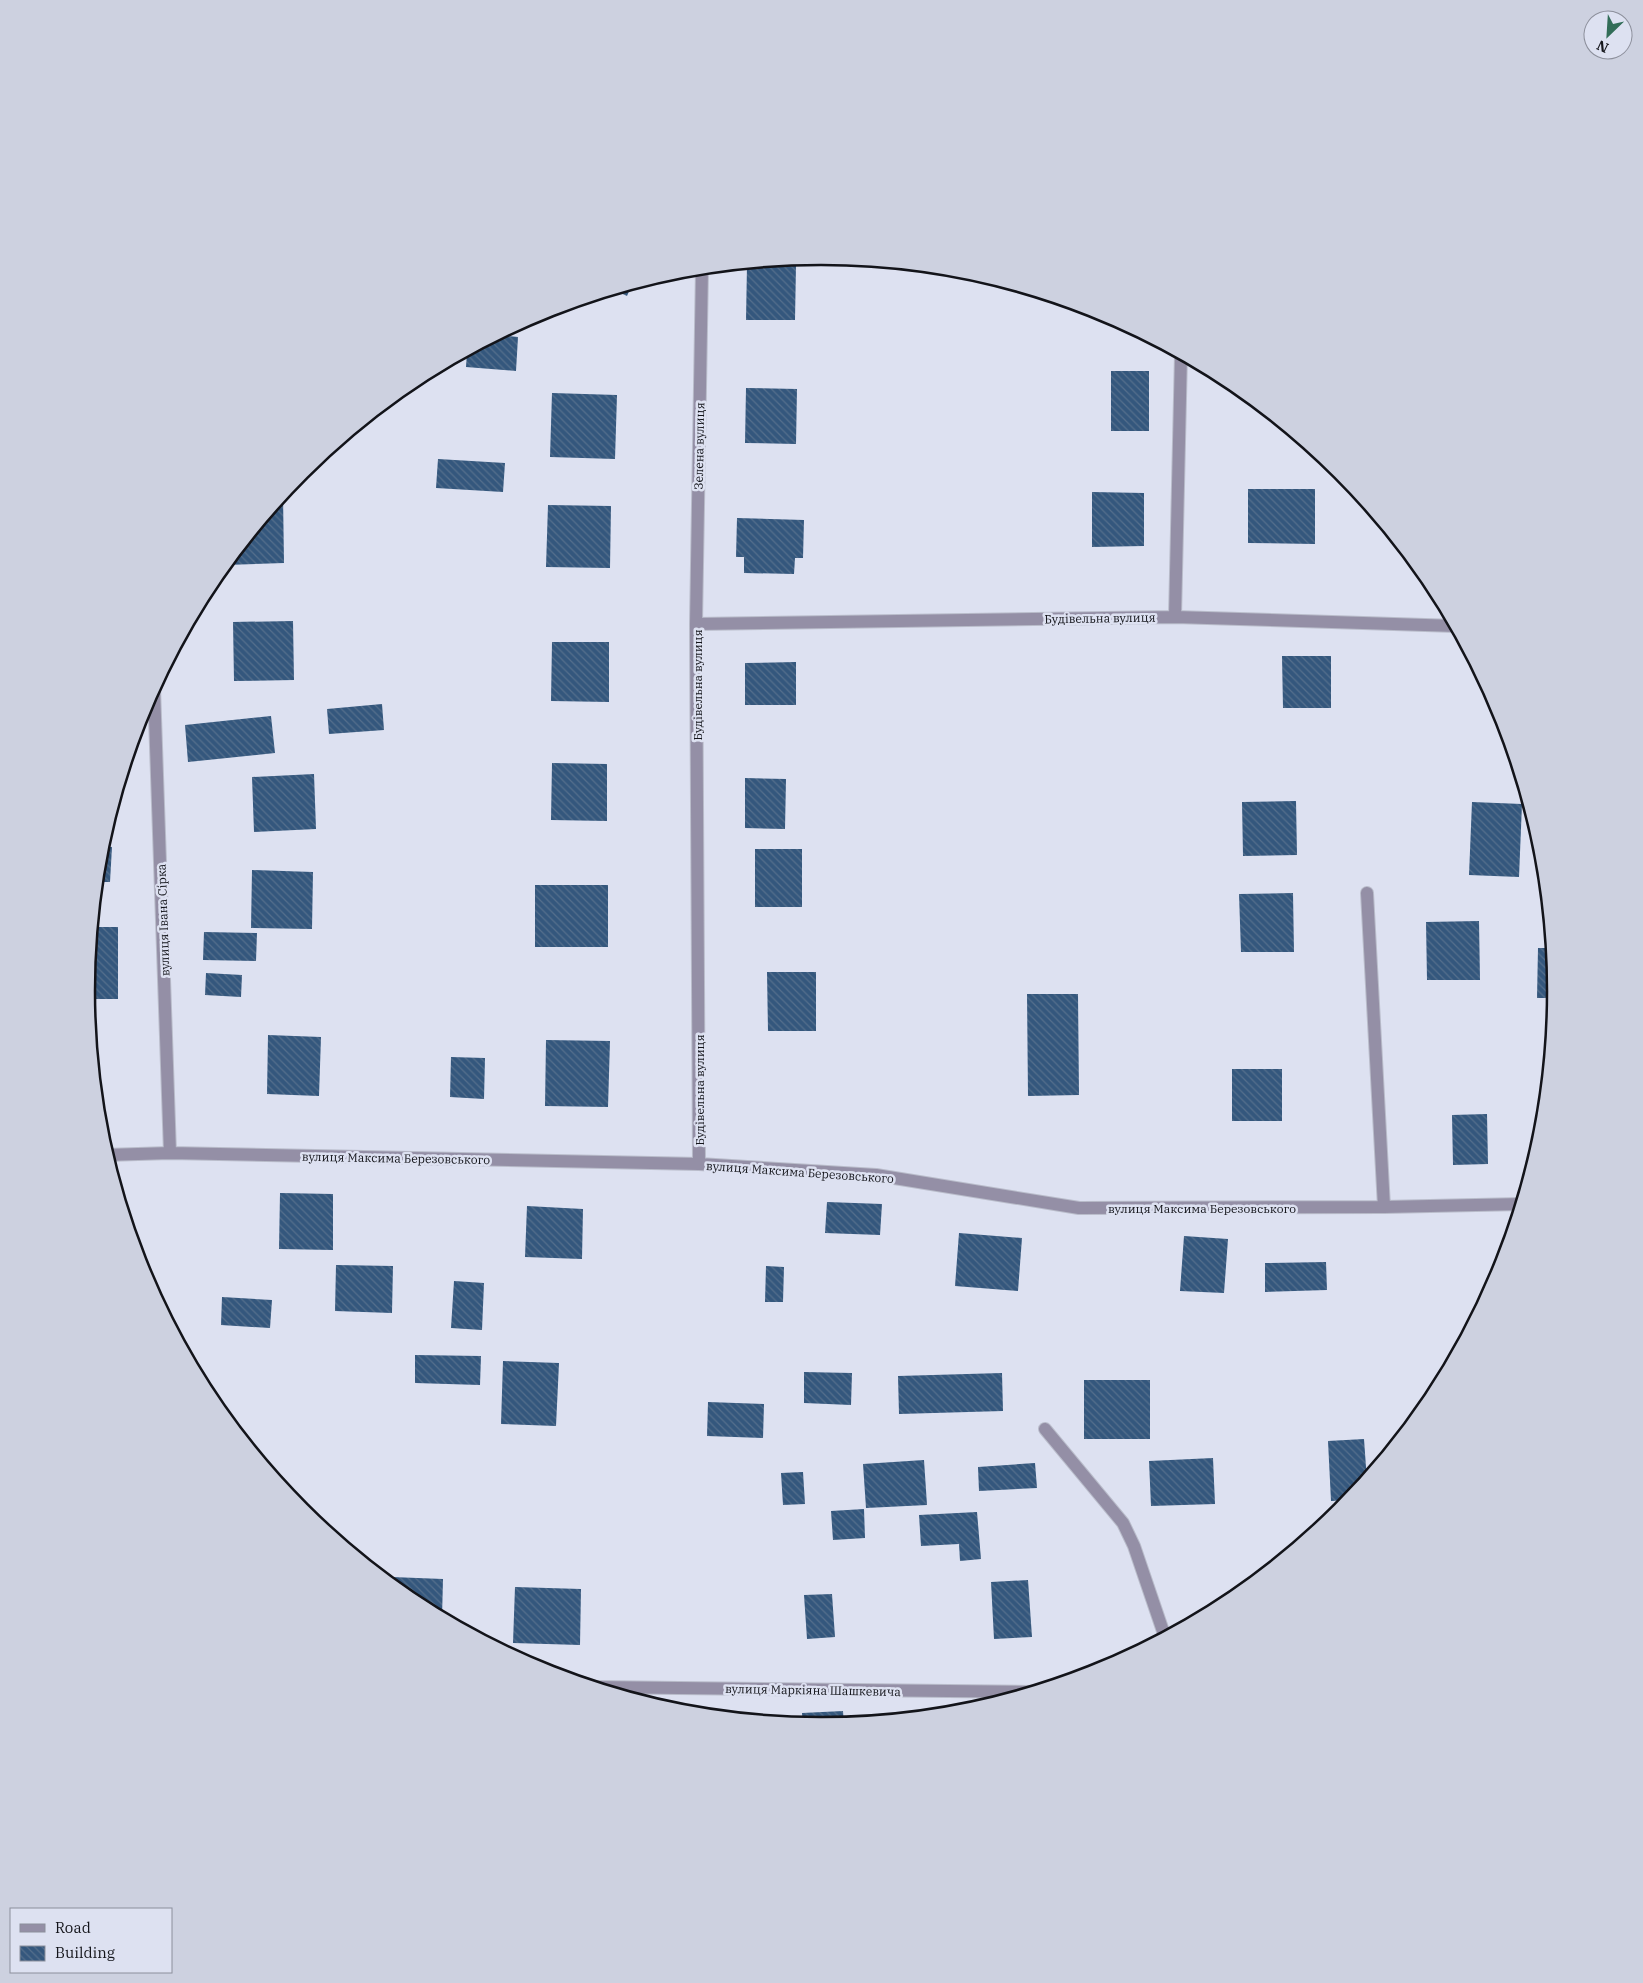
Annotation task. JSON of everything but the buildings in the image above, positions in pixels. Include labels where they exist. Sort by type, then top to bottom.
[{"type":"street","name":"Зелена вулиця","points":[[696,624],[702,275]]},
{"type":"street","points":[[1175,617],[1181,360]]},
{"type":"street","name":"Будівельна вулиця","points":[[699,1164],[696,624],[1175,617],[1450,626]]},
{"type":"street","name":"вулиця Івана Сірка","points":[[155,703],[170,1152]]},
{"type":"street","points":[[1367,893],[1384,1208]]},
{"type":"street","name":"вулиця Максима Березовського","points":[[114,1155],[170,1152],[699,1164],[876,1175],[1079,1208],[1384,1208],[1515,1204]]},
{"type":"street","points":[[1045,1428],[1123,1522],[1134,1546],[1163,1632]]},
{"type":"street","name":"вулиця Маркіяна Шашкевича","points":[[614,1687],[1014,1692]]}]
